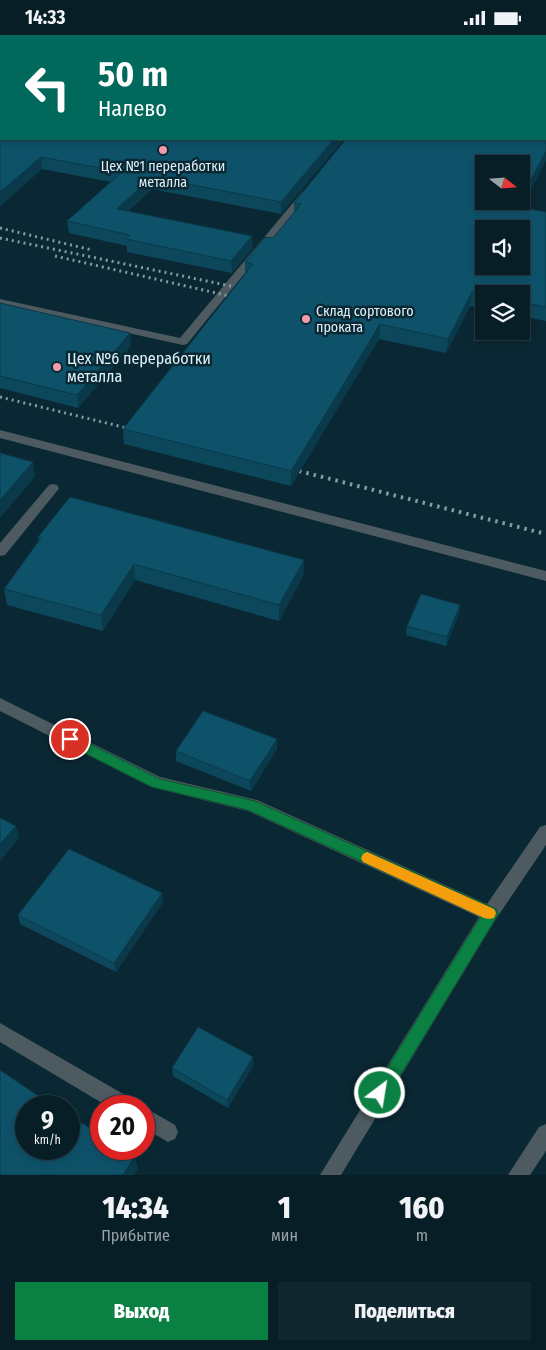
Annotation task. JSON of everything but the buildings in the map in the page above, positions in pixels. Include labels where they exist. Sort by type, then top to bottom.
[{"type":"lane","points":[[0,302],[183,342],[313,184]]},
{"type":"lane","points":[[0,434],[546,576]]},
{"type":"lane","points":[[2,547],[53,488]]},
{"type":"lane","points":[[0,704],[157,783],[251,805],[490,914]]},
{"type":"lane","points":[[330,1175],[490,914],[546,831]]},
{"type":"lane","points":[[0,1032],[106,1095]]},
{"type":"lane","points":[[155,1124],[168,1132]]},
{"type":"lane","points":[[518,1175],[546,1134]]},
{"type":"railway","points":[[0,228],[92,250]]},
{"type":"railway","points":[[0,238],[245,289]]},
{"type":"railway","points":[[55,256],[238,298]]},
{"type":"railway","points":[[0,397],[135,430]]},
{"type":"railway","points":[[299,471],[546,534]]},
{"type":"slow traffic","points":[[367,858],[489,913]]},
{"type":"place","name":"Цех №1 переработки металла","points":[[163,150]]},
{"type":"place","name":"Склад сортового проката","points":[[306,319]]},
{"type":"place","name":"Цех №6 переработки металла","points":[[57,367]]},
{"type":"route","points":[[70,739],[157,783],[251,805],[490,914],[380,1093]]}]
